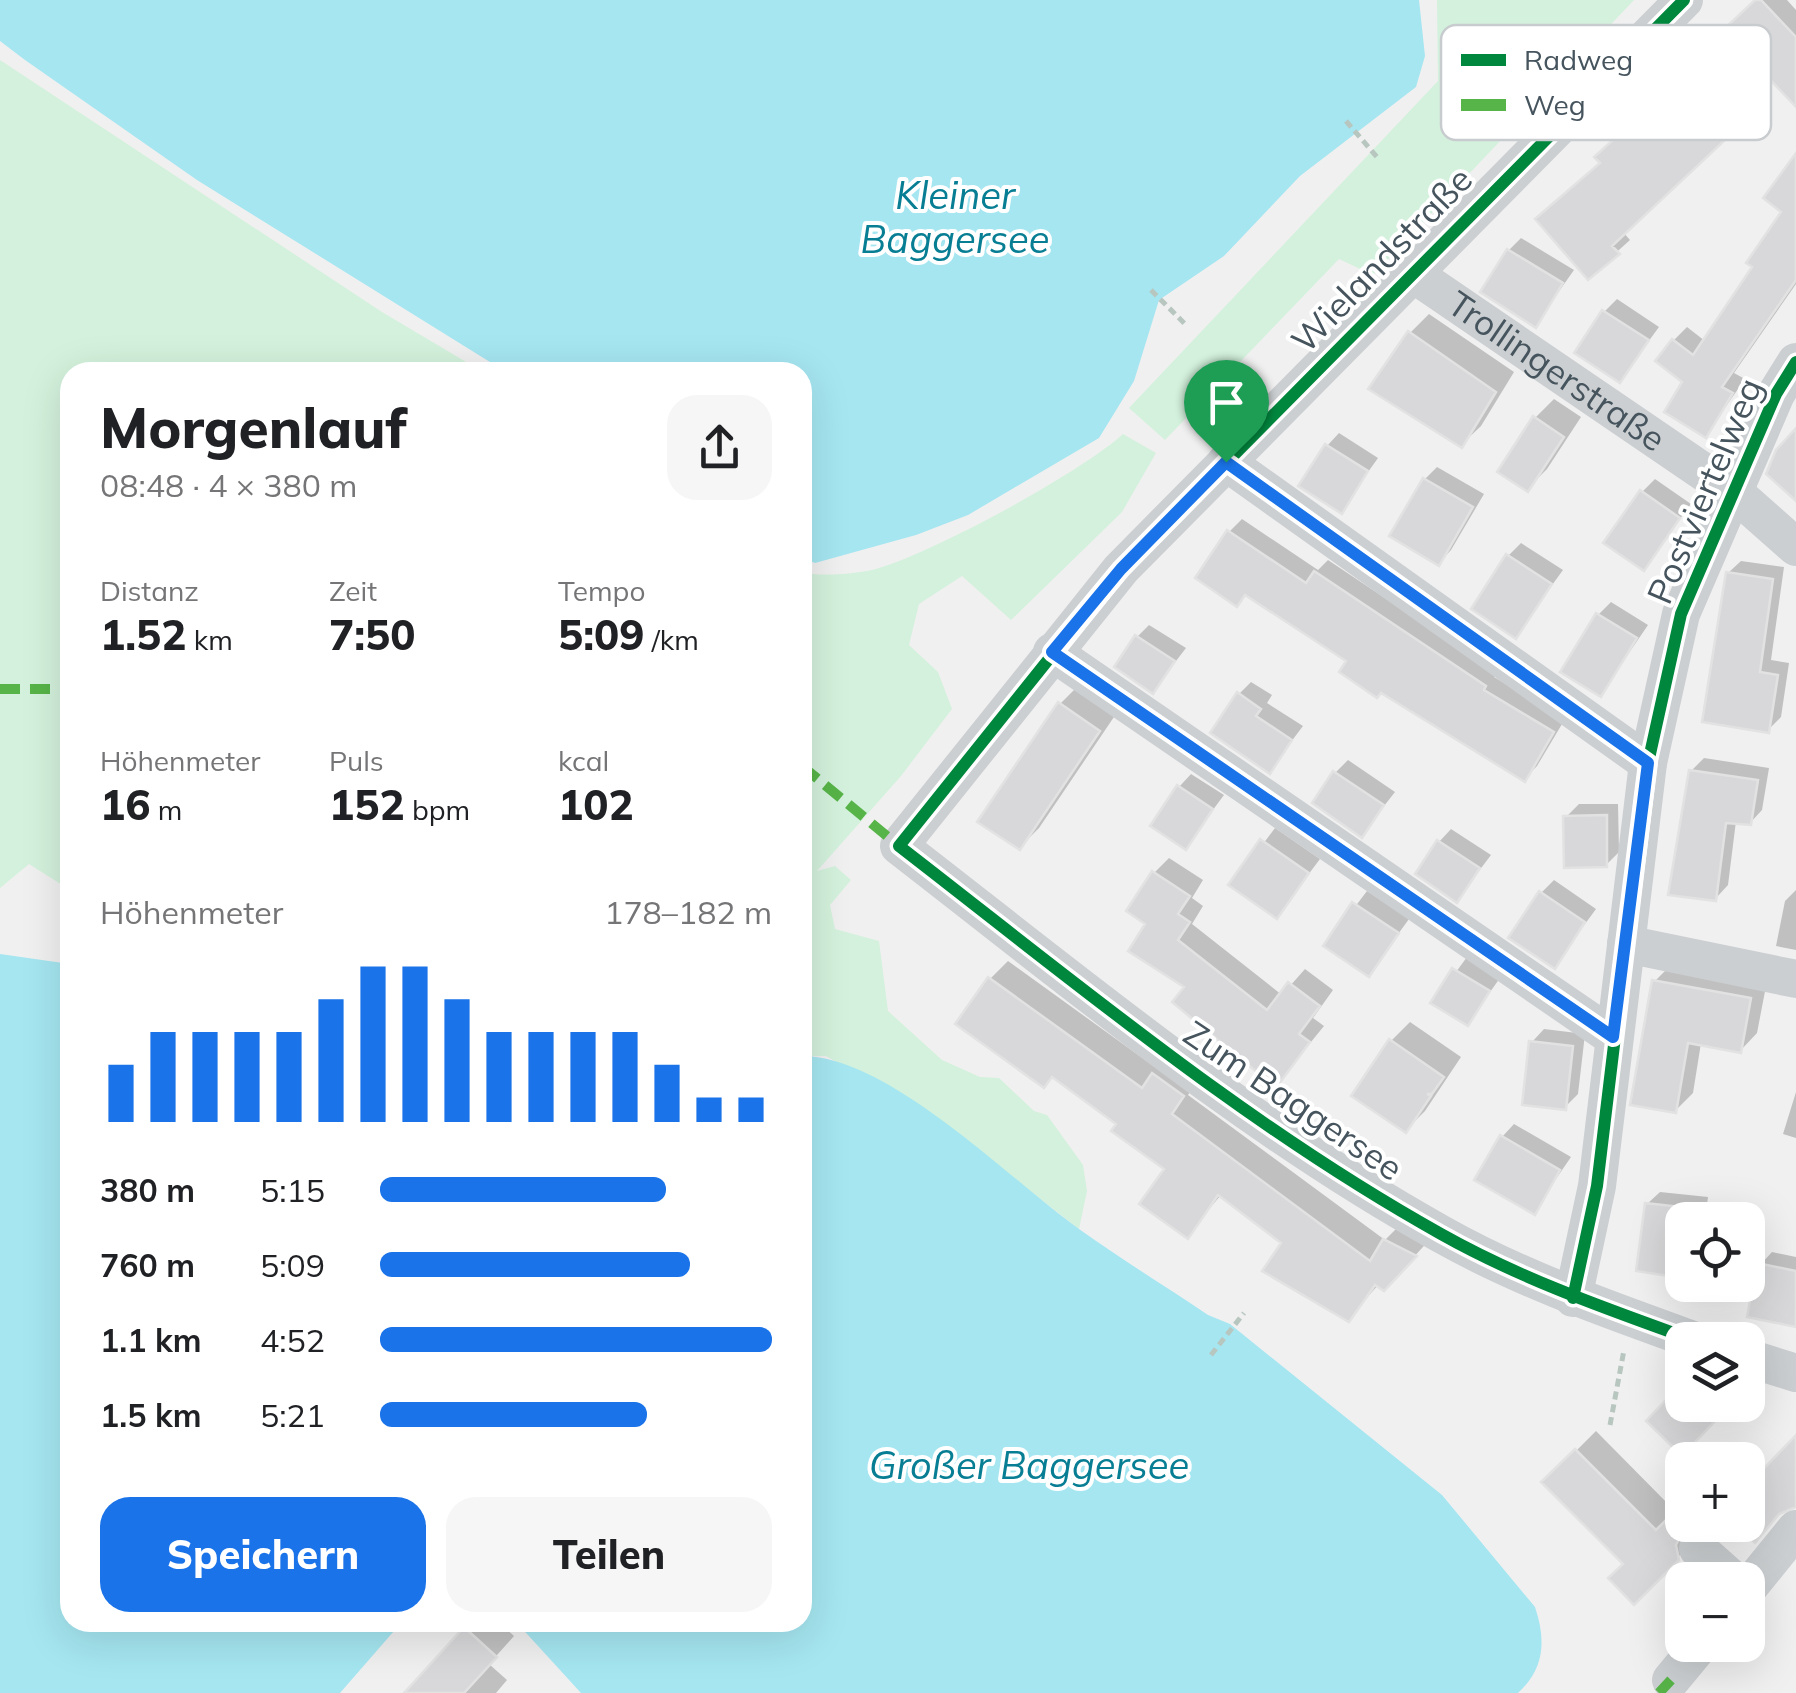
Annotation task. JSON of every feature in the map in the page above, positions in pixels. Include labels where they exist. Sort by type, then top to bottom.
[{"type":"street","name":"Wielandstraße","points":[[1659,25],[1684,0]]},
{"type":"street","name":"Wielandstraße","points":[[899,846],[1121,569],[1545,140]]},
{"type":"street","name":"Trollingerstraße","points":[[1412,273],[1736,494],[1796,547]]},
{"type":"street","name":"Postviertelweg","points":[[1573,1298],[1598,1186],[1648,763],[1681,614],[1776,394],[1796,362]]},
{"type":"street","points":[[1226,462],[1648,763]]},
{"type":"street","points":[[1052,652],[1613,1037]]},
{"type":"street","name":"Zum Baggersee","points":[[899,846],[1298,1150],[1444,1236],[1573,1298],[1665,1330]]},
{"type":"street","points":[[1626,944],[1796,979]]},
{"type":"street","points":[[1765,1363],[1796,1373]]},
{"type":"street","points":[[1765,1567],[1796,1529]]},
{"type":"street","points":[[1698,1548],[1713,1562]]},
{"type":"street","points":[[1671,1680],[1686,1662]]},
{"type":"path","points":[[1346,122],[1377,157]]},
{"type":"path","points":[[1151,290],[1186,324]]},
{"type":"path","points":[[1211,1355],[1244,1313]]},
{"type":"path","points":[[1610,1425],[1630,1318]]},
{"type":"green space","points":[[1437,0],[1634,0],[1610,25],[1441,25],[1441,140],[1501,140],[1373,275],[1339,259],[1165,440],[1129,408],[1438,81]]},
{"type":"green space","points":[[0,60],[382,312],[466,362],[60,362],[60,884],[29,864],[0,888]]},
{"type":"green space","points":[[1123,434],[1156,453],[1122,512],[1011,620],[962,576],[919,604],[909,645],[938,672],[952,709],[901,776],[817,871],[835,866],[851,880],[830,905],[835,929],[879,941],[888,1011],[942,1060],[980,1077],[999,1078],[1034,1111],[1047,1115],[1083,1165],[1087,1191],[1079,1229],[943,1123],[826,1056],[812,1056],[812,573],[872,570],[928,549],[1040,490]]},
{"type":"water","name":"Kleiner Baggersee","points":[[0,0],[1419,0],[1425,56],[1416,87],[1300,176],[1224,256],[1159,300],[1134,381],[1099,438],[968,515],[916,535],[815,563],[812,362],[490,362],[197,180],[0,41]]},
{"type":"water","points":[[0,954],[60,963],[60,1632],[393,1632],[340,1693],[0,1693]]},
{"type":"water","name":"Großer Baggersee","points":[[812,1057],[836,1061],[872,1076],[909,1098],[1079,1229],[1208,1315],[1230,1324],[1442,1495],[1535,1607],[1542,1642],[1534,1674],[1518,1693],[581,1693],[525,1632],[812,1632]]},
{"type":"building","points":[[1755,0],[1761,0],[1796,37],[1796,107],[1771,81],[1771,25],[1728,25]]},
{"type":"building","points":[[1613,140],[1725,140],[1612,246],[1620,254],[1588,280],[1535,219],[1600,163],[1594,157]]},
{"type":"building","points":[[1796,153],[1796,280],[1722,387],[1733,393],[1706,438],[1664,412],[1682,382],[1655,361],[1672,339],[1693,355],[1752,267],[1746,263],[1781,212],[1763,198]]},
{"type":"building","points":[[1507,249],[1563,283],[1536,328],[1480,292]]},
{"type":"building","points":[[1602,310],[1649,340],[1620,383],[1574,353]]},
{"type":"building","points":[[1408,331],[1496,392],[1462,448],[1368,389]]},
{"type":"building","points":[[1533,416],[1564,437],[1528,492],[1497,472]]},
{"type":"building","points":[[1796,428],[1796,501],[1766,474],[1776,450]]},
{"type":"building","points":[[1325,444],[1368,471],[1342,514],[1298,486]]},
{"type":"building","points":[[1423,478],[1473,507],[1439,566],[1389,536]]},
{"type":"building","points":[[1640,490],[1680,518],[1644,571],[1603,543]]},
{"type":"building","points":[[1227,530],[1306,583],[1314,571],[1486,686],[1484,690],[1554,732],[1525,782],[1381,693],[1377,698],[1339,672],[1346,661],[1245,595],[1237,607],[1195,578]]},
{"type":"building","points":[[1506,554],[1552,584],[1516,639],[1471,609]]},
{"type":"building","points":[[1726,572],[1773,579],[1760,672],[1778,675],[1769,733],[1702,722]]},
{"type":"building","points":[[1596,613],[1637,638],[1601,697],[1560,672]]},
{"type":"building","points":[[1135,635],[1175,661],[1153,694],[1114,667]]},
{"type":"building","points":[[1237,692],[1261,709],[1256,716],[1292,740],[1270,774],[1210,733]]},
{"type":"building","points":[[1058,702],[1100,731],[1020,850],[977,822]]},
{"type":"building","points":[[1689,770],[1758,780],[1751,825],[1726,823],[1716,901],[1668,895]]},
{"type":"building","points":[[1333,771],[1384,805],[1362,838],[1312,803]]},
{"type":"building","points":[[1177,785],[1213,809],[1186,850],[1150,826]]},
{"type":"building","points":[[1607,815],[1607,867],[1564,868],[1563,816]]},
{"type":"building","points":[[1260,839],[1309,873],[1277,919],[1228,885]]},
{"type":"building","points":[[1437,840],[1480,868],[1457,903],[1415,874]]},
{"type":"building","points":[[1152,871],[1190,896],[1178,914],[1190,922],[1178,940],[1267,1010],[1288,982],[1320,1006],[1299,1034],[1310,1042],[1276,1088],[1172,1002],[1184,987],[1128,951],[1145,924],[1126,911]]},
{"type":"building","points":[[1539,891],[1585,922],[1555,969],[1508,938]]},
{"type":"building","points":[[1352,902],[1399,933],[1369,977],[1323,946]]},
{"type":"building","points":[[1452,968],[1490,991],[1468,1026],[1430,1003]]},
{"type":"building","points":[[988,977],[1142,1088],[1152,1073],[1184,1096],[1172,1114],[1370,1261],[1383,1239],[1417,1256],[1384,1291],[1375,1285],[1349,1322],[1262,1271],[1281,1243],[1218,1195],[1188,1239],[1139,1204],[1164,1169],[1111,1131],[1116,1124],[1052,1077],[1044,1088],[955,1024]]},
{"type":"building","points":[[1652,980],[1751,998],[1741,1053],[1688,1043],[1676,1113],[1630,1105]]},
{"type":"building","points":[[1389,1039],[1444,1077],[1432,1094],[1427,1094],[1431,1096],[1406,1133],[1351,1096]]},
{"type":"building","points":[[1529,1041],[1573,1046],[1566,1110],[1522,1105]]},
{"type":"building","points":[[1500,1135],[1560,1170],[1535,1215],[1474,1180]]},
{"type":"building","points":[[1645,1203],[1665,1205],[1665,1275],[1636,1271]]},
{"type":"building","points":[[1765,1265],[1796,1271],[1796,1327],[1747,1317],[1750,1302],[1765,1302]]},
{"type":"building","points":[[1665,1401],[1665,1422],[1714,1422],[1695,1442],[1668,1442],[1646,1421]]},
{"type":"building","points":[[1796,1435],[1796,1507],[1779,1514],[1765,1531],[1765,1467]]},
{"type":"building","points":[[1575,1449],[1656,1530],[1665,1521],[1665,1542],[1678,1542],[1679,1560],[1665,1562],[1665,1574],[1634,1605],[1608,1578],[1623,1564],[1541,1482]]},
{"type":"building","points":[[459,1632],[470,1632],[497,1657],[464,1693],[404,1693]]},
{"type":"marked path","points":[[0,689],[60,689]]},
{"type":"marked path","points":[[812,774],[899,846]]},
{"type":"marked path","points":[[1659,1693],[1671,1680]]},
{"type":"cycle path","points":[[1659,25],[1684,0]]},
{"type":"cycle path","points":[[1545,140],[1121,569],[899,846],[1163,1050],[1369,1192],[1502,1265],[1665,1330]]},
{"type":"cycle path","points":[[1573,1298],[1597,1186],[1648,763],[1681,614],[1776,394],[1796,362]]},
{"type":"route","points":[[1226,462],[1648,763],[1613,1037],[1052,652],[1121,569],[1226,462]]}]
